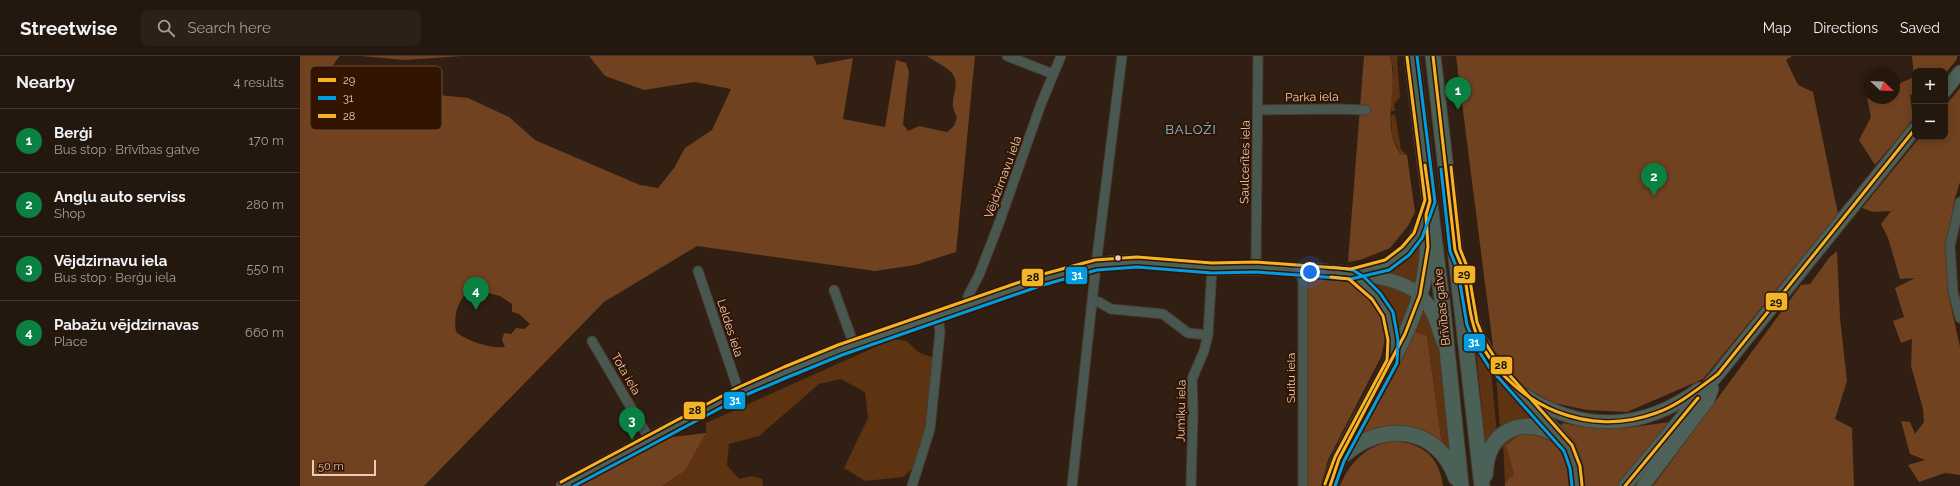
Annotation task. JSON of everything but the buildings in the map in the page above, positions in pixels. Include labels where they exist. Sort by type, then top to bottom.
[{"type":"highway","name":"Brīvības gatve","points":[[1412,56],[1428,208],[1448,355],[1461,486]]},
{"type":"highway","name":"Brīvības gatve","points":[[1433,56],[1483,486]]},
{"type":"highway","points":[[1330,486],[1339,459],[1392,361],[1420,295],[1428,247],[1428,208]]},
{"type":"highway","points":[[1455,250],[1463,270],[1472,323],[1482,346],[1497,368],[1568,448],[1575,467],[1577,486]]},
{"type":"highway","points":[[1483,486],[1488,456],[1497,440],[1504,433],[1525,425],[1546,429],[1560,438]]},
{"type":"highway","points":[[1339,459],[1355,445],[1376,435],[1396,433],[1415,436],[1431,443],[1446,457],[1453,468],[1458,486]]},
{"type":"main road","points":[[1948,87],[1960,72]]},
{"type":"main road","points":[[1625,486],[1718,374],[1912,133]]},
{"type":"main road","points":[[1351,274],[1377,268],[1399,258],[1418,236],[1428,208]]},
{"type":"main road","points":[[564,486],[739,392],[854,346],[1042,280],[1096,266],[1136,262],[1212,268],[1256,267],[1377,276],[1406,285],[1420,295],[1431,309],[1448,355]]},
{"type":"main road","points":[[1351,274],[1368,287],[1388,314],[1394,340],[1392,361]]},
{"type":"main road","points":[[1519,392],[1554,412],[1575,419],[1594,422],[1626,421],[1656,413],[1683,401],[1718,374]]},
{"type":"main road","points":[[1643,486],[1708,400],[1718,374]]},
{"type":"street","points":[[1008,56],[1053,74]]},
{"type":"street","name":"Vējdzirnavu iela","points":[[967,307],[968,296],[979,275],[998,226],[1040,104],[1061,56]]},
{"type":"street","points":[[1072,486],[1096,266],[1122,56]]},
{"type":"street","name":"Saulcerītes iela","points":[[1256,267],[1258,56]]},
{"type":"street","name":"Parka iela","points":[[1258,110],[1366,110]]},
{"type":"street","points":[[1960,202],[1950,246],[1953,292],[1960,318]]},
{"type":"street","name":"Jumiķu iela","points":[[1191,486],[1193,412],[1192,379],[1204,351],[1208,334],[1212,268]]},
{"type":"street","name":"Suitu iela","points":[[1303,270],[1303,486]]},
{"type":"street","name":"Leldes iela","points":[[698,271],[739,392]]},
{"type":"street","points":[[834,290],[854,346]]},
{"type":"street","points":[[1092,301],[1099,302],[1111,309],[1163,314],[1188,333],[1208,334]]},
{"type":"street","points":[[914,486],[930,428],[940,332],[938,317]]},
{"type":"street","name":"Tota iela","points":[[592,341],[650,440]]},
{"type":"shaded area","points":[[300,56],[340,56],[333,66],[310,66],[310,130],[442,130],[442,95],[468,98],[509,117],[535,140],[640,185],[658,188],[674,168],[685,148],[712,130],[731,89],[694,82],[644,90],[605,76],[589,56],[813,56],[817,65],[853,58],[843,119],[885,127],[896,60],[906,63],[909,72],[903,124],[908,131],[919,126],[947,132],[954,126],[957,117],[953,104],[956,83],[949,70],[927,56],[975,56],[956,252],[915,265],[875,271],[697,246],[604,302],[424,486],[300,486]],"holes":[[[473,289],[500,296],[512,304],[512,312],[519,314],[530,324],[524,329],[516,328],[511,334],[504,333],[502,340],[505,347],[493,347],[479,344],[456,332],[455,320],[460,301]]]},
{"type":"shaded area","points":[[360,56],[462,56],[405,60]]},
{"type":"shaded area","points":[[1364,56],[1390,56],[1393,76],[1391,114],[1392,134],[1400,154],[1407,155],[1415,212],[1408,226],[1390,248],[1360,260],[1348,262]]},
{"type":"shaded area","points":[[1390,56],[1398,56],[1397,61],[1400,97],[1394,104],[1395,111],[1390,111],[1393,69]]},
{"type":"shaded area","points":[[1456,56],[1792,56],[1786,60],[1798,85],[1813,92],[1838,214],[1703,379],[1627,412],[1587,410],[1554,403],[1520,385],[1494,354]]},
{"type":"shaded area","points":[[1912,56],[1957,56],[1957,59],[1948,70],[1948,68],[1913,68]]},
{"type":"shaded area","points":[[1912,78],[1912,95],[1910,95],[1912,120],[1875,165],[1859,140],[1871,117],[1868,104],[1900,104],[1900,83]]},
{"type":"shaded area","points":[[1960,88],[1960,182],[1955,198],[1946,246],[1946,257],[1948,293],[1960,347],[1960,475],[1945,473],[1919,482],[1908,465],[1925,460],[1910,454],[1901,421],[1910,422],[1915,434],[1924,422],[1923,409],[1911,366],[1912,339],[1901,343],[1893,321],[1904,317],[1895,288],[1915,278],[1900,279],[1888,238],[1881,224],[1891,211],[1873,212],[1862,208],[1918,140],[1948,140],[1948,102]]},
{"type":"shaded area","points":[[1395,114],[1401,149],[1407,155],[1400,154],[1392,135],[1391,115]]},
{"type":"shaded area","points":[[1424,241],[1418,288],[1385,274],[1384,270],[1416,244]]},
{"type":"shaded area","points":[[1837,251],[1840,318],[1847,381],[1835,419],[1852,428],[1854,486],[1653,486],[1801,285],[1810,284],[1829,258]]},
{"type":"shaded area","points":[[1305,276],[1336,278],[1351,283],[1359,288],[1378,308],[1382,315],[1385,327],[1381,357],[1328,460],[1321,486],[1308,486]]},
{"type":"shaded area","points":[[1374,280],[1416,296],[1398,339],[1394,316],[1370,284]]},
{"type":"shaded area","points":[[1421,303],[1435,332],[1443,372],[1450,452],[1442,445],[1427,336],[1411,330]]},
{"type":"shaded area","points":[[1411,330],[1427,336],[1442,445],[1365,434],[1361,431]]},
{"type":"shaded area","points":[[893,339],[907,341],[918,352],[934,358],[924,441],[915,466],[903,477],[865,481],[844,468],[868,418],[865,392],[841,379],[819,384],[759,436],[729,444],[727,465],[739,479],[751,476],[762,479],[763,486],[662,486],[685,471],[706,433],[706,423]]},
{"type":"shaded area","points":[[1476,350],[1481,350],[1491,370],[1497,434],[1485,442]]},
{"type":"shaded area","points":[[1496,374],[1542,423],[1500,431]]},
{"type":"shaded area","points":[[1669,422],[1667,430],[1619,486],[1584,486],[1584,468],[1559,428],[1563,423],[1576,426],[1616,428]]},
{"type":"shaded area","points":[[1525,430],[1514,474],[1505,483],[1503,442]]},
{"type":"shaded area","points":[[1525,430],[1547,438],[1560,448],[1567,463],[1571,486],[1505,486],[1505,483],[1514,474],[1506,446]]},
{"type":"shaded area","points":[[706,433],[685,471],[662,486],[575,486],[664,438]]},
{"type":"shaded area","points":[[1390,441],[1410,444],[1419,447],[1426,452],[1437,466],[1441,475],[1443,486],[1340,486],[1348,470],[1359,457],[1365,452]]},
{"type":"transit line","name":"31","points":[[574,486],[741,397],[788,377],[842,355],[1043,285],[1097,270],[1137,267],[1212,273],[1256,272],[1351,279],[1389,270],[1409,255],[1422,238],[1435,202],[1417,56]]},
{"type":"transit line","name":"29","points":[[1433,56],[1455,250],[1464,273],[1474,328],[1482,346],[1497,367],[1515,386],[1535,401],[1557,412],[1581,419],[1605,422],[1631,420],[1656,413],[1681,401],[1718,374],[1912,133]]},
{"type":"transit line","name":"28","points":[[561,482],[737,388],[784,367],[838,345],[1040,275],[1095,260],[1137,257],[1212,263],[1256,262],[1351,269],[1385,260],[1402,247],[1414,233],[1425,200],[1407,57]]},
{"type":"transit line","name":"29","points":[[1330,486],[1339,459],[1405,334],[1420,295],[1428,247],[1426,215],[1430,201],[1425,165]]},
{"type":"transit line","name":"28","points":[[1451,167],[1460,249],[1468,269],[1477,322],[1486,344],[1497,361],[1572,445],[1580,466],[1582,485]]},
{"type":"transit line","name":"31","points":[[1441,169],[1450,251],[1458,271],[1467,325],[1477,348],[1489,367],[1564,451],[1570,468],[1572,486]]},
{"type":"transit line","name":"31","points":[[1333,267],[1353,270],[1364,277],[1380,293],[1393,312],[1398,340],[1397,363],[1344,461],[1335,486]]},
{"type":"transit line","name":"28","points":[[1325,484],[1335,457],[1387,360],[1388,340],[1383,316],[1372,299],[1349,279],[1331,277]]},
{"type":"transit line","name":"29","points":[[1625,486],[1698,398]]},
{"type":"place","name":"Berģi","points":[[1458,110]]},
{"type":"place","name":"Angļu auto serviss","points":[[1654,196]]},
{"type":"place","name":"Pabažu vējdzirnavas","points":[[476,310]]},
{"type":"place","name":"Vējdzirnavu iela","points":[[632,440]]},
{"type":"district","name":"BALOŽI","points":[[1191,129]]}]
